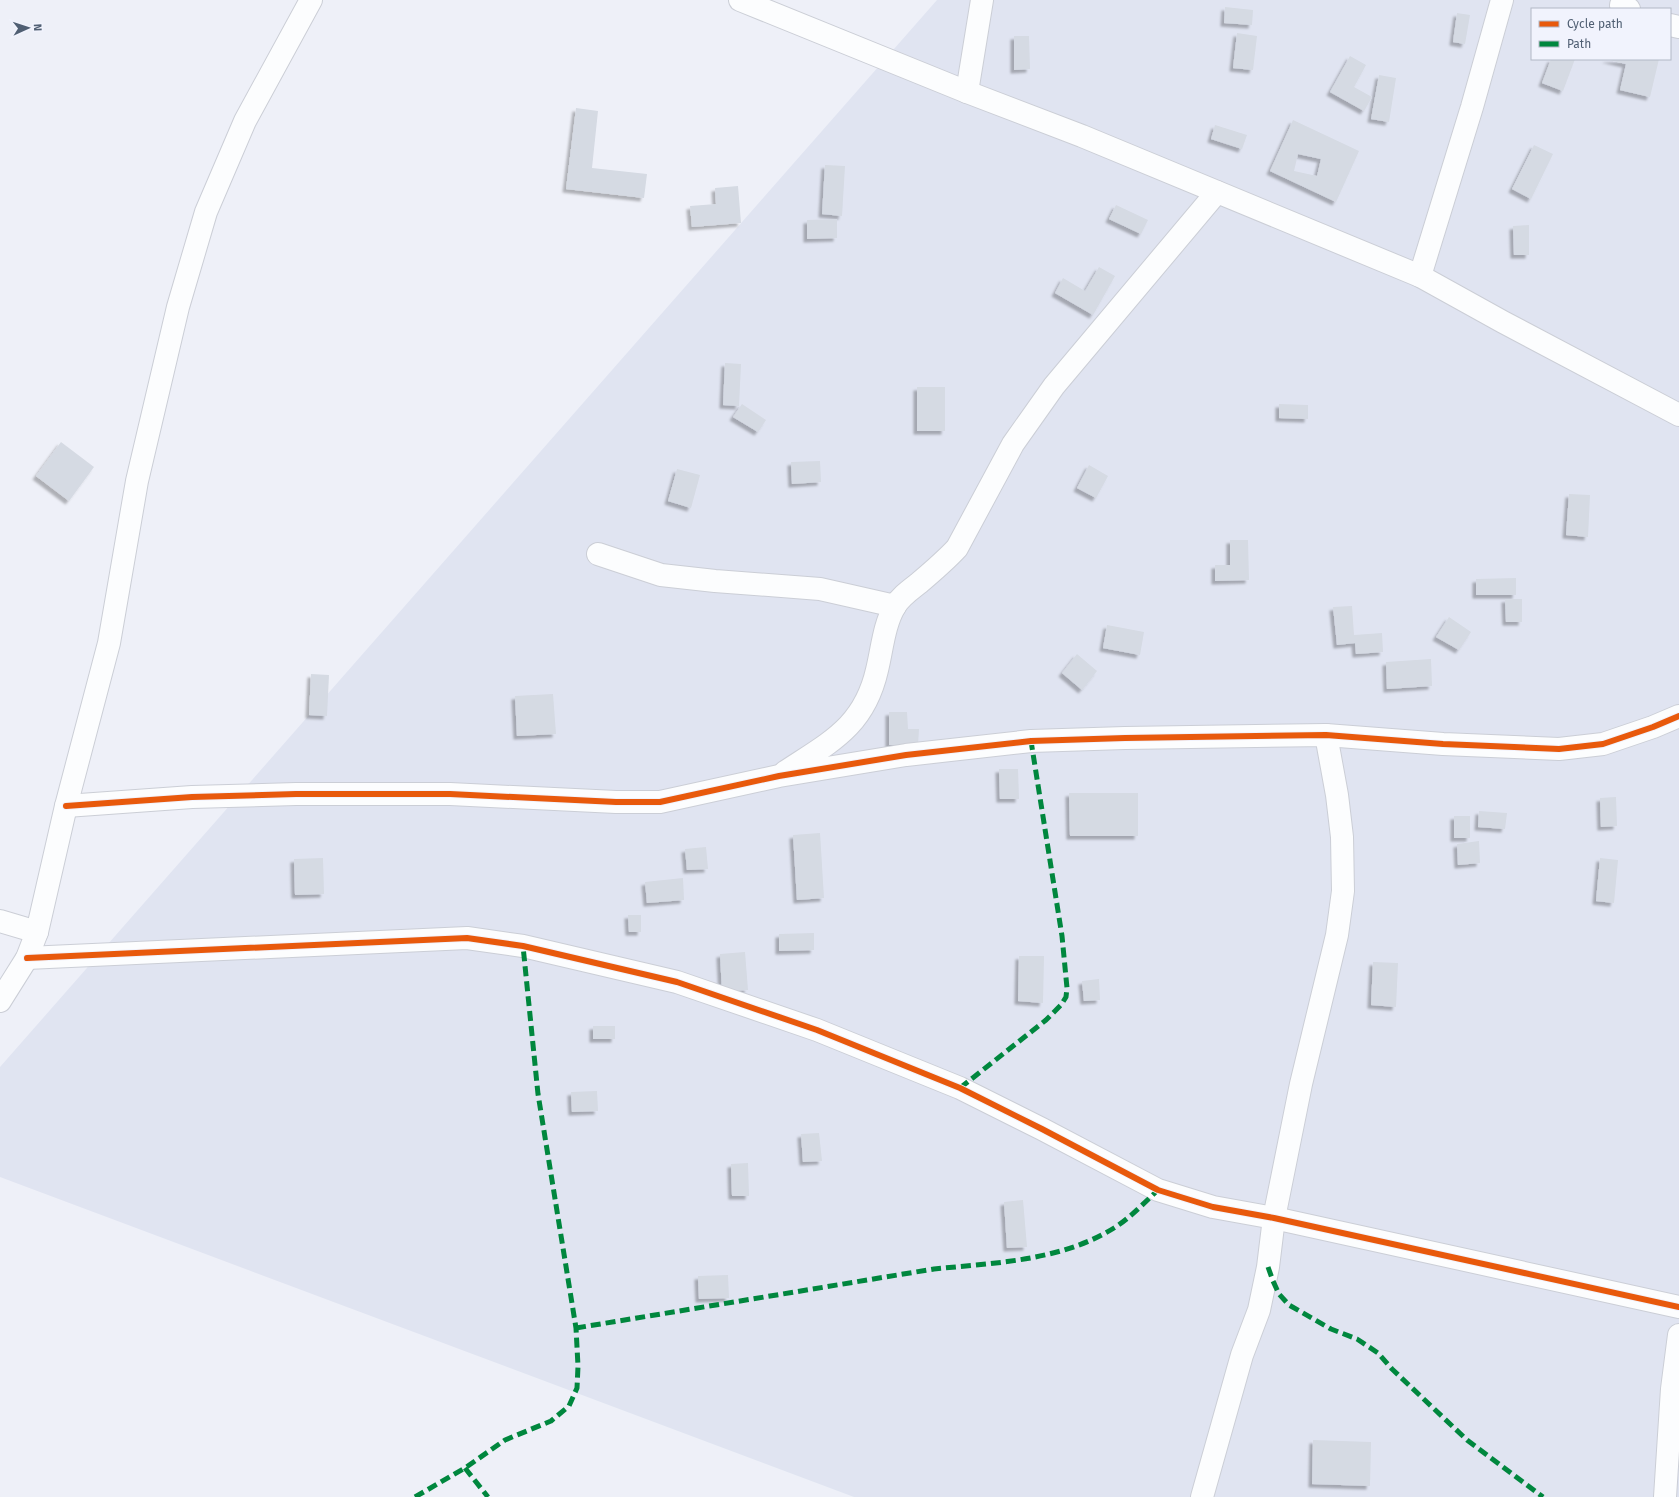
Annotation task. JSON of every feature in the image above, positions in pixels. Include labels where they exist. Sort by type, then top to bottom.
[{"type":"street","points":[[0,1001],[27,958],[37,932],[66,806],[109,643],[137,481],[167,352],[178,306],[206,212],[246,121],[311,0]]},
{"type":"street","points":[[740,0],[967,92],[1082,136],[1420,276],[1503,322],[1679,415]]},
{"type":"street","points":[[967,92],[982,0]]},
{"type":"street","points":[[1420,276],[1472,106],[1502,0]]},
{"type":"street","points":[[779,776],[841,735],[863,709],[872,689],[894,606],[904,595],[947,559],[957,548],[1013,444],[1054,386],[1217,192]]},
{"type":"street","points":[[598,554],[661,575],[715,581],[820,589],[894,606]]},
{"type":"street","points":[[66,806],[192,797],[296,794],[450,794],[616,802],[660,802],[779,776],[906,755],[1031,741],[1124,738],[1326,736],[1443,744],[1559,749],[1603,744],[1653,727],[1679,716]]},
{"type":"street","points":[[1202,1497],[1242,1355],[1258,1310],[1268,1267],[1274,1218],[1300,1084],[1337,935],[1343,891],[1342,837],[1337,795],[1326,736]]},
{"type":"street","points":[[0,921],[37,932]]},
{"type":"street","points":[[27,958],[467,938],[523,946],[677,982],[817,1030],[960,1088],[1158,1190],[1213,1207],[1274,1218],[1679,1306]]},
{"type":"street","points":[[1665,1497],[1672,1389],[1679,1334]]},
{"type":"shaded area","points":[[937,0],[1679,0],[1679,1497],[854,1497],[0,1177],[0,1067]]},
{"type":"building","points":[[1225,7],[1253,10],[1252,25],[1224,23]]},
{"type":"building","points":[[1457,13],[1470,15],[1465,44],[1453,42]]},
{"type":"building","points":[[1237,33],[1257,36],[1253,70],[1233,68]]},
{"type":"building","points":[[1014,36],[1029,36],[1030,69],[1014,70]]},
{"type":"building","points":[[1350,56],[1366,65],[1354,87],[1372,97],[1364,111],[1330,92]]},
{"type":"building","points":[[1551,60],[1575,60],[1563,91],[1542,83]]},
{"type":"building","points":[[1609,60],[1659,60],[1650,97],[1620,90],[1626,64]]},
{"type":"building","points":[[1379,75],[1396,78],[1389,122],[1371,119]]},
{"type":"building","points":[[576,108],[598,111],[592,168],[647,174],[644,198],[566,189]]},
{"type":"building","points":[[1293,120],[1359,151],[1336,202],[1270,171]],"holes":[[[1298,154],[1321,159],[1317,176],[1294,171]]]},
{"type":"building","points":[[1215,125],[1247,135],[1242,149],[1211,139]]},
{"type":"building","points":[[1534,145],[1553,154],[1531,199],[1512,189]]},
{"type":"building","points":[[825,165],[845,166],[842,216],[822,214]]},
{"type":"building","points":[[738,186],[741,223],[692,227],[690,206],[716,204],[715,188]]},
{"type":"building","points":[[1116,205],[1148,220],[1141,234],[1109,219]]},
{"type":"building","points":[[837,219],[837,238],[807,239],[807,220]]},
{"type":"building","points":[[1529,225],[1529,255],[1514,255],[1513,226]]},
{"type":"building","points":[[1099,267],[1115,276],[1093,315],[1055,293],[1063,278],[1085,291]]},
{"type":"building","points":[[725,363],[741,364],[739,406],[723,405]]},
{"type":"building","points":[[917,387],[945,387],[945,431],[917,431]]},
{"type":"building","points":[[742,404],[766,420],[758,432],[733,417]]},
{"type":"building","points":[[1279,404],[1308,405],[1308,419],[1279,418]]},
{"type":"building","points":[[61,442],[94,467],[69,501],[36,476]]},
{"type":"building","points":[[820,461],[821,482],[792,484],[791,462]]},
{"type":"building","points":[[1089,465],[1108,476],[1096,498],[1077,488]]},
{"type":"building","points":[[677,469],[700,475],[691,508],[668,501]]},
{"type":"building","points":[[1569,494],[1590,495],[1588,537],[1566,535]]},
{"type":"building","points":[[1230,540],[1248,540],[1249,580],[1215,581],[1215,565],[1230,565]]},
{"type":"building","points":[[1516,578],[1516,595],[1476,595],[1476,579]]},
{"type":"building","points":[[1505,599],[1522,599],[1522,622],[1506,622]]},
{"type":"building","points":[[1352,606],[1354,635],[1382,633],[1383,652],[1356,654],[1355,643],[1337,645],[1333,607]]},
{"type":"building","points":[[1449,617],[1471,632],[1459,650],[1436,637]]},
{"type":"building","points":[[1107,625],[1144,632],[1140,655],[1103,648]]},
{"type":"building","points":[[1077,654],[1097,671],[1082,690],[1062,673]]},
{"type":"building","points":[[1431,659],[1432,686],[1387,689],[1386,662]]},
{"type":"building","points":[[311,674],[329,675],[327,716],[309,715]]},
{"type":"building","points":[[553,694],[556,734],[517,736],[515,696]]},
{"type":"building","points":[[889,712],[907,712],[908,729],[919,729],[918,745],[889,745]]},
{"type":"building","points":[[999,769],[1018,769],[1019,799],[1000,799]]},
{"type":"building","points":[[1069,793],[1138,793],[1138,836],[1070,836]]},
{"type":"building","points":[[1616,797],[1617,826],[1601,827],[1600,798]]},
{"type":"building","points":[[1479,811],[1507,813],[1505,829],[1478,827]]},
{"type":"building","points":[[1454,816],[1470,816],[1470,838],[1454,838]]},
{"type":"building","points":[[820,833],[824,898],[797,900],[793,835]]},
{"type":"building","points":[[1479,841],[1480,863],[1458,865],[1457,844]]},
{"type":"building","points":[[706,847],[708,869],[687,870],[685,849]]},
{"type":"building","points":[[323,858],[324,894],[295,895],[294,859]]},
{"type":"building","points":[[1600,858],[1618,860],[1614,903],[1596,901]]},
{"type":"building","points":[[683,878],[684,900],[647,903],[645,882]]},
{"type":"building","points":[[628,915],[641,915],[641,932],[629,932]]},
{"type":"building","points":[[814,933],[814,950],[779,951],[779,934]]},
{"type":"building","points":[[745,952],[748,990],[722,992],[720,954]]},
{"type":"building","points":[[1019,956],[1044,956],[1043,1003],[1018,1001]]},
{"type":"building","points":[[1373,962],[1398,963],[1396,1007],[1371,1005]]},
{"type":"building","points":[[1099,979],[1100,1000],[1084,1001],[1082,981]]},
{"type":"building","points":[[593,1026],[615,1026],[615,1039],[593,1039]]},
{"type":"building","points":[[597,1091],[598,1111],[572,1112],[571,1092]]},
{"type":"building","points":[[819,1133],[822,1161],[803,1162],[801,1134]]},
{"type":"building","points":[[748,1163],[749,1196],[732,1196],[731,1164]]},
{"type":"building","points":[[1023,1200],[1027,1247],[1007,1248],[1004,1202]]},
{"type":"building","points":[[728,1275],[729,1298],[699,1299],[698,1276]]},
{"type":"building","points":[[1313,1440],[1371,1442],[1370,1486],[1312,1484]]},
{"type":"marked path","points":[[960,1088],[1046,1020],[1061,1005],[1066,997],[1067,988],[1062,936],[1031,741]]},
{"type":"marked path","points":[[415,1497],[465,1468],[505,1440],[551,1421],[569,1406],[577,1388],[578,1366],[576,1328],[538,1094],[523,946]]},
{"type":"marked path","points":[[576,1328],[934,1269],[1027,1259],[1050,1254],[1094,1239],[1114,1228],[1131,1215],[1158,1190]]},
{"type":"marked path","points":[[1268,1267],[1279,1294],[1289,1305],[1331,1329],[1357,1339],[1378,1353],[1392,1369],[1467,1440],[1543,1497]]},
{"type":"marked path","points":[[465,1468],[488,1497]]},
{"type":"cycle path","points":[[66,806],[192,797],[296,794],[450,794],[616,802],[660,802],[779,776],[906,755],[1031,741],[1326,735],[1443,744],[1559,749],[1603,744],[1653,727],[1679,716]]},
{"type":"cycle path","points":[[27,958],[467,938],[523,946],[677,982],[817,1030],[960,1088],[1158,1190],[1213,1207],[1274,1218],[1679,1307]]}]
